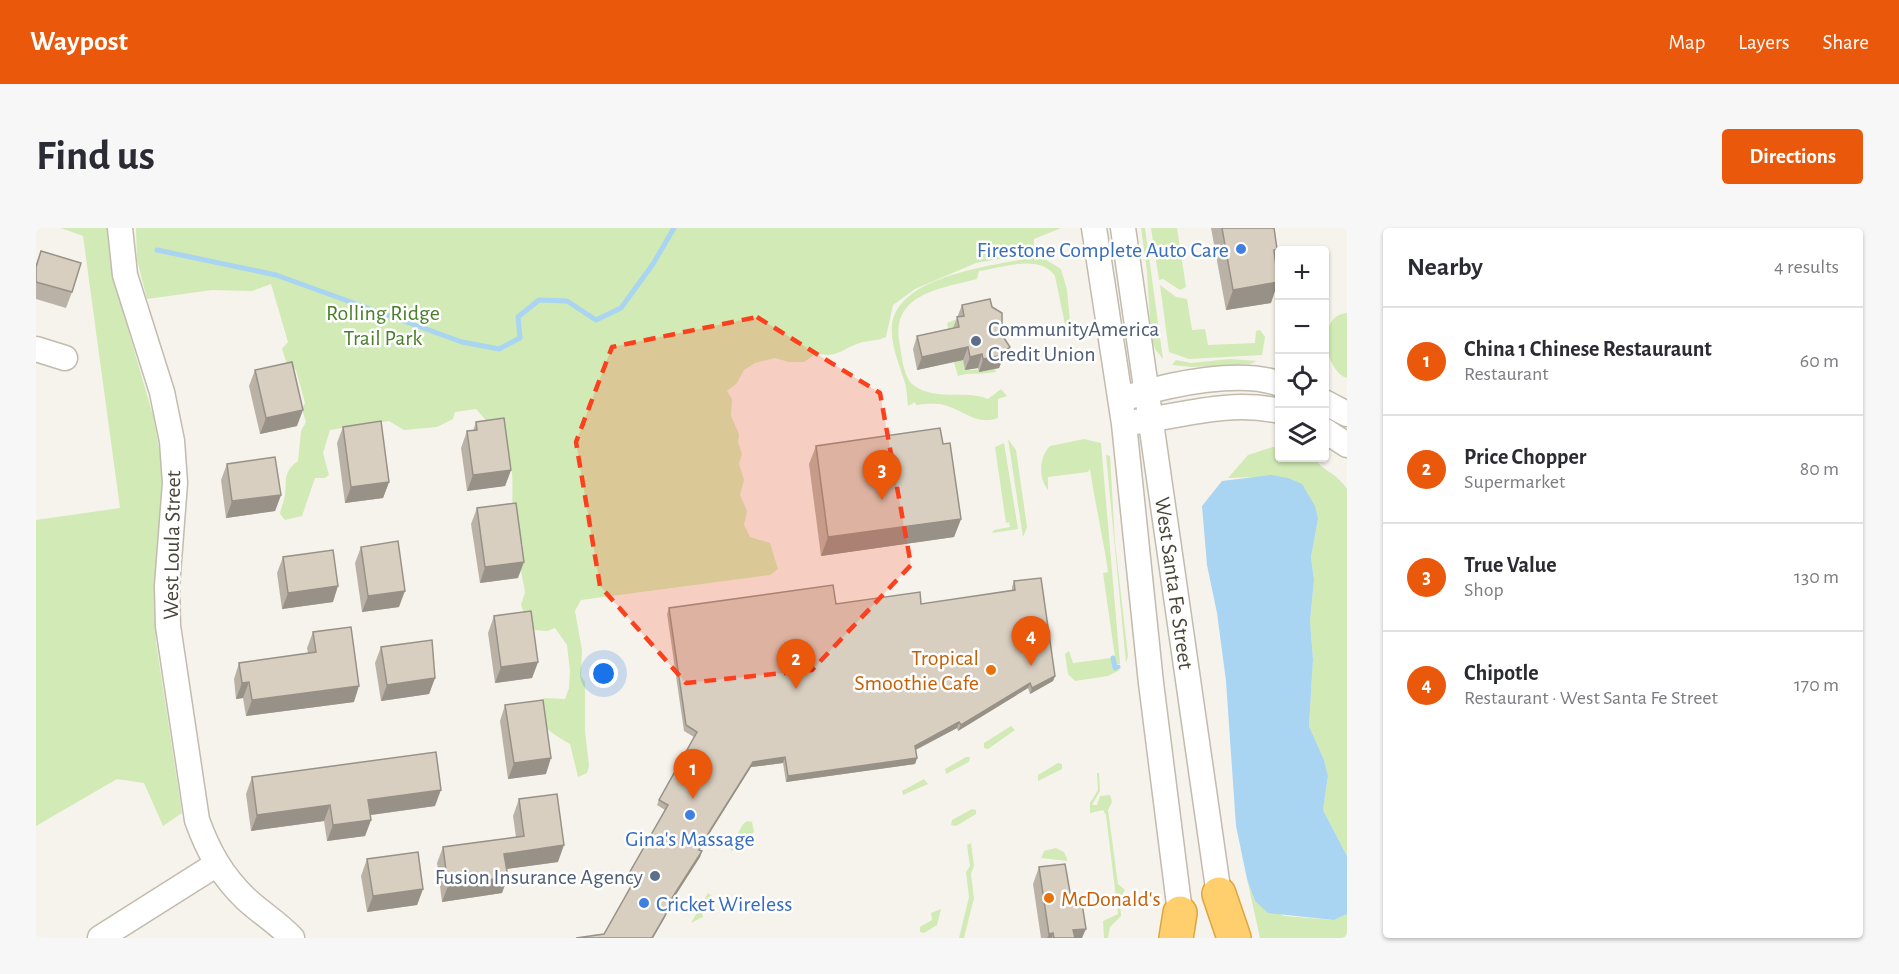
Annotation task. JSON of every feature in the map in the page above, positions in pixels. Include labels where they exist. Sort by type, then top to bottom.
[{"type":"highway","points":[[1219,894],[1234,938]]},
{"type":"street","name":"West Loula Street","points":[[120,228],[125,275],[162,392],[172,441],[175,483],[167,586],[168,626],[197,820],[217,864],[247,900],[292,938]]},
{"type":"street","name":"West Santa Fe Street","points":[[1094,228],[1121,399],[1180,930]]},
{"type":"street","name":"West Santa Fe Street","points":[[1123,228],[1224,938]]},
{"type":"street","points":[[36,349],[65,358]]},
{"type":"street","points":[[1121,399],[1147,391],[1212,380],[1269,380],[1275,382]]},
{"type":"street","points":[[1329,405],[1347,414]]},
{"type":"street","points":[[1124,424],[1230,406],[1250,406],[1275,410]]},
{"type":"street","points":[[1329,433],[1347,445]]},
{"type":"street","points":[[100,938],[217,864]]},
{"type":"highlighted area","points":[[757,317],[880,393],[911,565],[812,670],[686,683],[600,586],[576,442],[612,347]]},
{"type":"green space","points":[[61,228],[108,228],[113,277],[154,419],[162,466],[161,522],[154,588],[156,642],[182,813],[163,826],[144,783],[117,779],[36,826],[36,520],[120,508],[83,236]]},
{"type":"green space","name":"Rolling Ridge Trail Park","points":[[136,228],[1061,228],[1034,239],[1033,253],[976,263],[915,289],[893,305],[886,337],[857,344],[836,354],[817,353],[804,362],[789,362],[775,358],[755,363],[744,370],[737,383],[727,391],[732,399],[731,416],[739,434],[738,442],[742,454],[739,464],[744,480],[740,495],[747,511],[744,525],[750,537],[770,543],[778,569],[770,575],[581,600],[575,611],[582,650],[581,676],[585,682],[585,731],[589,766],[587,773],[578,777],[570,744],[545,727],[540,715],[540,707],[544,698],[565,699],[569,688],[570,671],[567,645],[555,628],[547,631],[535,630],[525,616],[521,605],[525,592],[518,555],[523,545],[513,518],[511,465],[499,438],[487,422],[476,409],[455,412],[453,419],[437,427],[404,430],[389,421],[330,430],[323,453],[329,475],[325,478],[315,478],[302,516],[285,520],[280,514],[285,498],[288,472],[298,461],[301,431],[306,422],[302,409],[305,403],[296,370],[286,361],[282,349],[288,342],[271,284],[252,291],[212,290],[147,299],[137,260]]},
{"type":"green space","points":[[1141,228],[1145,228],[1163,359],[1155,349],[1151,336],[1147,271]]},
{"type":"green space","points":[[1151,228],[1177,228],[1186,287],[1180,290],[1163,279],[1159,280]]},
{"type":"green space","points":[[1030,258],[1043,258],[1061,269],[1067,290],[1071,333],[1067,334],[1055,276],[1040,265],[1009,265],[979,271],[977,279],[933,291],[920,297],[902,315],[899,329],[900,346],[903,364],[910,382],[918,388],[938,394],[970,395],[988,399],[1001,389],[1007,396],[998,399],[998,418],[990,420],[977,419],[941,404],[916,405],[915,402],[908,406],[906,385],[892,340],[892,325],[898,308],[911,295],[928,284],[949,276]]},
{"type":"green space","points":[[1160,285],[1176,297],[1187,299],[1192,330],[1205,329],[1208,345],[1255,343],[1256,331],[1260,330],[1265,337],[1262,355],[1189,359],[1169,352]]},
{"type":"green space","points":[[1347,313],[1347,378],[1338,372],[1329,357],[1329,327],[1334,318]]},
{"type":"green space","points":[[957,319],[965,370],[995,369],[996,372],[958,376],[948,342],[951,341],[947,323]]},
{"type":"green space","points":[[1230,359],[1257,361],[1250,364],[1192,367],[1172,365],[1176,360],[1191,363]]},
{"type":"green space","points":[[1008,439],[1016,450],[1027,527],[1023,537]]},
{"type":"green space","points":[[1084,439],[1101,443],[1120,664],[1116,664],[1103,573],[1108,572],[1090,469],[1088,472],[1048,477],[1048,490],[1041,474],[1042,462],[1050,446]]},
{"type":"green space","points":[[1004,443],[1018,529],[992,533],[994,530],[1010,527],[1009,522],[1006,523],[995,447]]},
{"type":"green space","points":[[1273,447],[1275,447],[1275,462],[1318,462],[1347,489],[1347,856],[1323,810],[1328,776],[1324,760],[1309,726],[1313,659],[1310,621],[1314,580],[1311,557],[1318,519],[1255,477],[1228,478],[1248,455]]},
{"type":"green space","points":[[1106,455],[1110,456],[1115,542],[1128,656],[1126,663]]},
{"type":"green space","points":[[1069,651],[1073,663],[1111,658],[1113,670],[1120,670],[1108,676],[1075,681],[1068,674],[1065,654]]},
{"type":"green space","points":[[1011,726],[1015,730],[988,749],[984,748],[984,743]]},
{"type":"green space","points":[[970,757],[969,762],[946,774],[945,769]]},
{"type":"green space","points":[[1058,763],[1062,764],[1062,769],[1038,781],[1038,775]]},
{"type":"green space","points":[[1097,773],[1099,773],[1100,791],[1092,805],[1097,805],[1100,796],[1110,795],[1112,802],[1108,810],[1118,884],[1125,890],[1120,898],[1121,916],[1110,927],[1108,938],[1104,938],[1103,921],[1118,914],[1106,815],[1103,810],[1090,813],[1090,803],[1098,790]]},
{"type":"green space","points":[[924,779],[928,784],[903,795],[902,791]]},
{"type":"green space","points":[[972,809],[976,810],[976,814],[956,826],[951,825],[952,820]]},
{"type":"green space","points":[[747,821],[752,822],[754,832],[742,840],[742,846],[731,851],[730,847]]},
{"type":"green space","points":[[971,843],[974,898],[964,938],[959,938],[969,897],[966,872],[970,866],[967,845]]},
{"type":"green space","points":[[1056,848],[1064,852],[1068,861],[1041,858],[1044,851]]},
{"type":"green space","points":[[1247,879],[1255,901],[1284,916],[1334,920],[1347,914],[1347,938],[1260,938]]},
{"type":"green space","points":[[708,893],[713,897],[702,909],[703,917],[691,923]]},
{"type":"green space","points":[[941,909],[937,925],[924,933],[920,932],[920,927],[932,920],[931,913]]},
{"type":"water","points":[[1271,475],[1288,478],[1302,484],[1315,506],[1318,519],[1311,557],[1314,580],[1310,621],[1313,659],[1309,726],[1324,760],[1328,776],[1323,810],[1347,856],[1347,914],[1334,920],[1268,913],[1255,901],[1247,879],[1236,826],[1226,681],[1217,613],[1207,565],[1202,506],[1222,481]]},
{"type":"building","name":"Firestone Complete Auto Care","points":[[1222,228],[1274,228],[1277,246],[1274,250],[1275,283],[1233,290]]},
{"type":"building","points":[[41,251],[81,263],[72,292],[36,282],[36,267]]},
{"type":"building","points":[[990,299],[992,307],[1002,313],[1002,335],[1010,347],[1003,352],[1004,355],[983,359],[982,354],[970,357],[968,347],[922,357],[917,336],[959,327],[957,317],[964,316],[962,305]]},
{"type":"building","points":[[292,362],[303,410],[266,418],[255,370]]},
{"type":"building","points":[[504,418],[511,470],[473,475],[467,431],[477,430],[476,422]]},
{"type":"building","points":[[381,421],[389,482],[351,487],[343,427]]},
{"type":"building","points":[[940,428],[943,444],[950,443],[961,519],[828,537],[816,446]]},
{"type":"building","points":[[275,457],[281,495],[232,501],[227,464]]},
{"type":"building","points":[[516,503],[524,562],[485,567],[477,508]]},
{"type":"building","points":[[398,541],[405,591],[368,596],[361,547]]},
{"type":"building","points":[[333,550],[338,586],[288,593],[283,557]]},
{"type":"building","points":[[1041,578],[1055,676],[1032,688],[1030,683],[961,725],[959,722],[915,746],[917,758],[788,776],[785,757],[753,762],[699,850],[702,851],[663,912],[666,914],[652,938],[576,938],[604,934],[634,881],[627,877],[668,805],[659,800],[697,732],[686,725],[669,608],[833,585],[836,604],[920,592],[921,604],[1015,590],[1014,581]]},
{"type":"building","points":[[531,611],[538,662],[501,667],[494,616]]},
{"type":"building","points":[[351,627],[359,686],[252,700],[249,682],[242,683],[239,663],[316,652],[313,632]]},
{"type":"building","points":[[432,640],[435,678],[387,685],[381,647]]},
{"type":"building","points":[[543,700],[551,758],[514,763],[505,705]]},
{"type":"building","points":[[436,752],[441,790],[368,800],[371,820],[333,825],[330,805],[257,815],[252,777]]},
{"type":"building","points":[[557,794],[564,845],[504,854],[508,877],[448,886],[443,847],[524,836],[519,799]]},
{"type":"building","points":[[418,852],[423,889],[373,896],[367,859]]},
{"type":"building","points":[[1065,864],[1071,898],[1081,897],[1086,929],[1073,930],[1075,938],[1054,938],[1053,933],[1049,934],[1039,867]]},
{"type":"waterway","points":[[157,250],[276,275],[462,342],[499,349],[520,338],[518,317],[539,300],[567,301],[596,320],[621,308],[653,264],[674,228]]},
{"type":"waterway","points":[[1113,658],[1115,668],[1118,667]]},
{"type":"place","name":"Firestone Complete Auto Care","points":[[1241,249]]},
{"type":"place","name":"CommunityAmerica Credit Union","points":[[976,341]]},
{"type":"place","name":"True Value","points":[[882,500]]},
{"type":"place","name":"Chipotle","points":[[1031,666]]},
{"type":"place","name":"Tropical Smoothie Cafe","points":[[991,670]]},
{"type":"place","name":"Price Chopper","points":[[796,689]]},
{"type":"place","name":"China 1 Chinese Restauraunt","points":[[693,799]]},
{"type":"place","name":"Gina's Massage","points":[[690,815]]},
{"type":"place","name":"Fusion Insurance Agency","points":[[655,876]]},
{"type":"place","name":"McDonald's","points":[[1049,898]]},
{"type":"place","name":"Cricket Wireless","points":[[644,903]]}]
